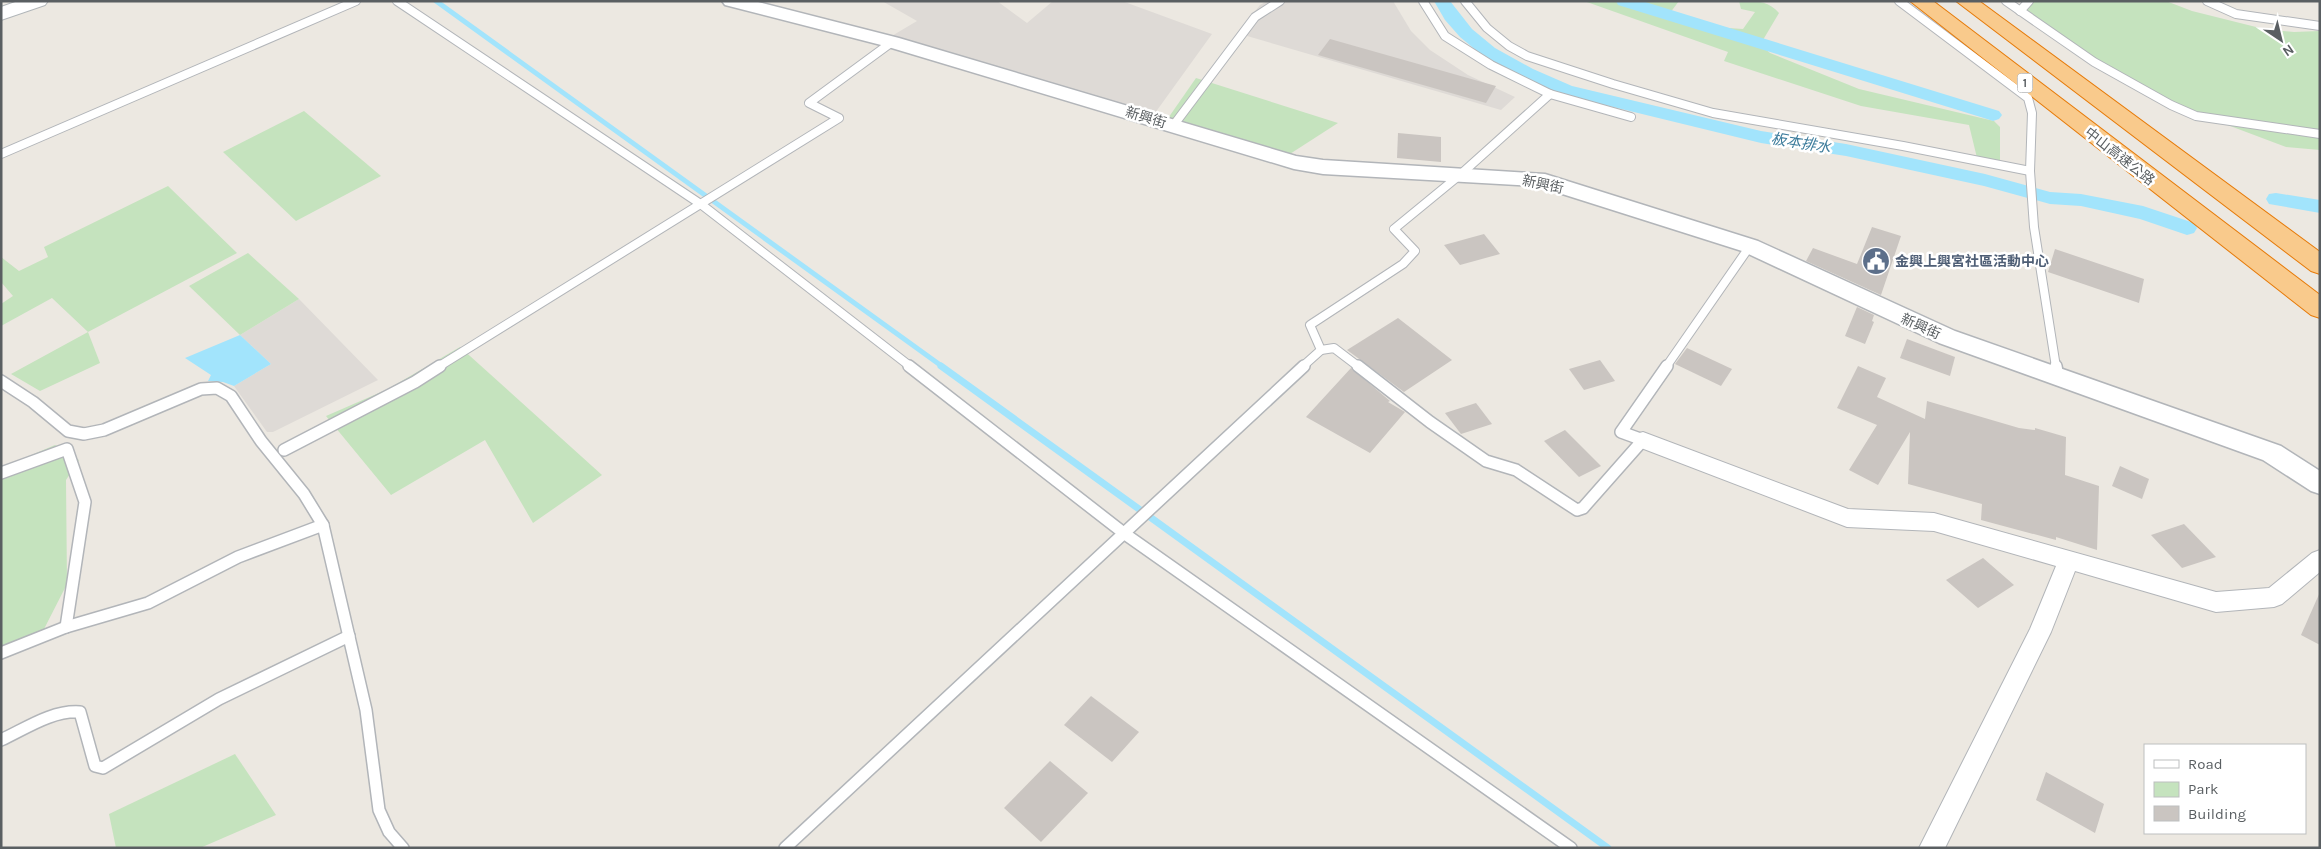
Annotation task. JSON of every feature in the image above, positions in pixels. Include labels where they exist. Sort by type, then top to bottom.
[{"type":"highway","name":"中山高速公路","points":[[1920,1],[2320,309]]},
{"type":"highway","name":"1","points":[[1966,1],[2320,266]]},
{"type":"main road","points":[[1,14],[38,1]]},
{"type":"street","name":"新興街","points":[[731,1],[892,42],[1294,162],[1323,167],[1538,180],[1684,224],[1750,246],[1947,337],[2272,453],[2320,484]]},
{"type":"street","points":[[1643,440],[1847,518],[1934,522],[2216,602],[2274,597],[2320,559]]},
{"type":"street","points":[[1932,848],[2040,632],[2069,560]]},
{"type":"lane","points":[[1,154],[356,1]]},
{"type":"lane","points":[[398,1],[702,205],[1125,534],[1571,848]]},
{"type":"lane","points":[[1173,126],[1255,16],[1280,1]]},
{"type":"lane","points":[[1422,1],[1445,36],[1491,65],[1550,94],[1631,118]]},
{"type":"lane","points":[[1465,1],[1487,28],[1509,46],[1526,56],[1613,84],[1713,113],[1903,146],[2030,171]]},
{"type":"lane","points":[[1899,1],[2028,98],[2032,113],[2030,171],[2034,227],[2058,377]]},
{"type":"lane","points":[[2006,1],[2094,62],[2171,105],[2196,116],[2320,134]]},
{"type":"lane","points":[[2020,11],[2029,1]]},
{"type":"lane","points":[[2207,1],[2236,14],[2320,26]]},
{"type":"lane","points":[[284,450],[416,382],[840,118],[809,103],[892,42]]},
{"type":"lane","points":[[1321,350],[1310,325],[1402,264],[1415,251],[1394,229],[1461,174],[1550,94]]},
{"type":"lane","points":[[785,848],[1321,350],[1334,348],[1430,422],[1486,461],[1516,470],[1577,510],[1583,508],[1643,440],[1621,432],[1750,246]]},
{"type":"lane","points":[[1,381],[33,402],[68,431],[75,434],[94,433],[104,430],[192,391],[210,388],[225,391],[261,441],[304,494],[323,525],[366,710],[379,810],[390,832],[403,848]]},
{"type":"lane","points":[[1,472],[67,449],[85,502],[66,627]]},
{"type":"lane","points":[[1,653],[66,627],[148,603],[238,557],[323,525]]},
{"type":"lane","points":[[1,740],[62,713],[80,712],[95,766],[103,768],[219,699],[349,636]]},
{"type":"shaded area","points":[[882,1],[997,1],[1027,23],[1053,1],[1122,1],[1212,34],[1150,120],[885,40],[917,21]]},
{"type":"shaded area","points":[[1267,1],[1393,1],[1411,31],[1430,50],[1468,75],[1515,97],[1501,110],[1237,33],[1260,5]]},
{"type":"shaded area","points":[[299,299],[378,380],[273,432],[267,432],[234,386],[271,364],[240,335]]},
{"type":"green space","points":[[1584,1],[1679,1],[1670,13],[1714,27],[1743,29],[1755,12],[1741,9],[1739,1],[1766,3],[1779,13],[1760,45],[1770,53],[1859,89],[1994,121],[2000,127],[2000,166],[1978,162],[1969,125],[1861,106],[1724,61],[1728,52]]},
{"type":"green space","points":[[2022,1],[2166,1],[2192,11],[2264,29],[2294,32],[2320,31],[2320,150],[2286,147],[2209,118],[2117,77],[2021,7]]},
{"type":"green space","points":[[1196,78],[1338,123],[1279,161],[1164,124]]},
{"type":"green space","points":[[304,111],[381,176],[296,221],[223,152]]},
{"type":"green space","points":[[168,186],[237,253],[88,332],[52,298],[1,326],[1,304],[13,296],[1,282],[1,257],[19,271],[48,257],[44,247]]},
{"type":"green space","points":[[248,253],[299,299],[240,335],[189,286]]},
{"type":"green space","points":[[88,332],[100,363],[40,391],[11,374]]},
{"type":"green space","points":[[460,347],[602,475],[533,523],[485,440],[391,495],[326,416],[388,389]]},
{"type":"green space","points":[[55,445],[79,460],[66,480],[67,584],[43,631],[1,652],[1,468]]},
{"type":"green space","points":[[235,754],[276,815],[200,848],[116,848],[109,814]]},
{"type":"water","points":[[240,335],[271,364],[234,386],[223,382],[208,381],[211,375],[185,358]]},
{"type":"building","points":[[1330,39],[1496,86],[1486,103],[1318,55]]},
{"type":"building","points":[[1398,133],[1441,137],[1441,162],[1397,158]]},
{"type":"building","points":[[1872,227],[1901,236],[1881,295],[1806,261],[1813,248],[1857,264]]},
{"type":"building","points":[[1484,234],[1500,254],[1460,265],[1444,245]]},
{"type":"building","points":[[2055,249],[2144,279],[2139,303],[2048,272]]},
{"type":"building","points":[[1857,307],[1874,315],[1872,321],[1874,322],[1865,344],[1845,336]]},
{"type":"building","points":[[1398,318],[1452,360],[1404,392],[1347,350]]},
{"type":"building","points":[[1907,339],[1955,357],[1950,376],[1900,358]]},
{"type":"building","points":[[1687,348],[1732,369],[1721,386],[1675,364]]},
{"type":"building","points":[[1600,360],[1615,381],[1584,390],[1569,369]]},
{"type":"building","points":[[1858,366],[1886,378],[1877,397],[1925,419],[1927,401],[2019,428],[2035,430],[2035,428],[2066,437],[2065,475],[2099,486],[2097,550],[2056,537],[2056,540],[1981,520],[1982,504],[1908,484],[1910,432],[1878,485],[1849,470],[1877,425],[1837,408]]},
{"type":"building","points":[[1351,368],[1390,401],[1388,402],[1405,412],[1370,453],[1306,417]]},
{"type":"building","points":[[1476,403],[1492,424],[1461,434],[1445,413]]},
{"type":"building","points":[[1565,430],[1601,466],[1579,477],[1544,441]]},
{"type":"building","points":[[2120,466],[2149,479],[2142,499],[2112,486]]},
{"type":"building","points":[[2184,524],[2216,557],[2182,568],[2151,535]]},
{"type":"building","points":[[1983,558],[2014,585],[1978,608],[1946,580]]},
{"type":"building","points":[[2320,592],[2320,645],[2301,635]]},
{"type":"building","points":[[1091,696],[1139,732],[1112,762],[1064,725]]},
{"type":"building","points":[[1050,761],[1088,793],[1041,842],[1004,808]]},
{"type":"building","points":[[2046,772],[2104,804],[2095,833],[2036,800]]},
{"type":"waterway","points":[[436,1],[943,367]]},
{"type":"waterway","name":"板本排水","points":[[1442,1],[1451,16],[1466,33],[1489,52],[1527,73],[1566,90],[1761,137],[1846,150],[1985,180],[2050,198],[2081,200],[2143,213],[2187,228]]},
{"type":"waterway","points":[[1624,1],[1993,115]]},
{"type":"waterway","points":[[2276,199],[2320,207]]},
{"type":"waterway","points":[[941,366],[1608,848]]},
{"type":"place","name":"金興上興宮社區活動中心","points":[[1876,261]]}]
